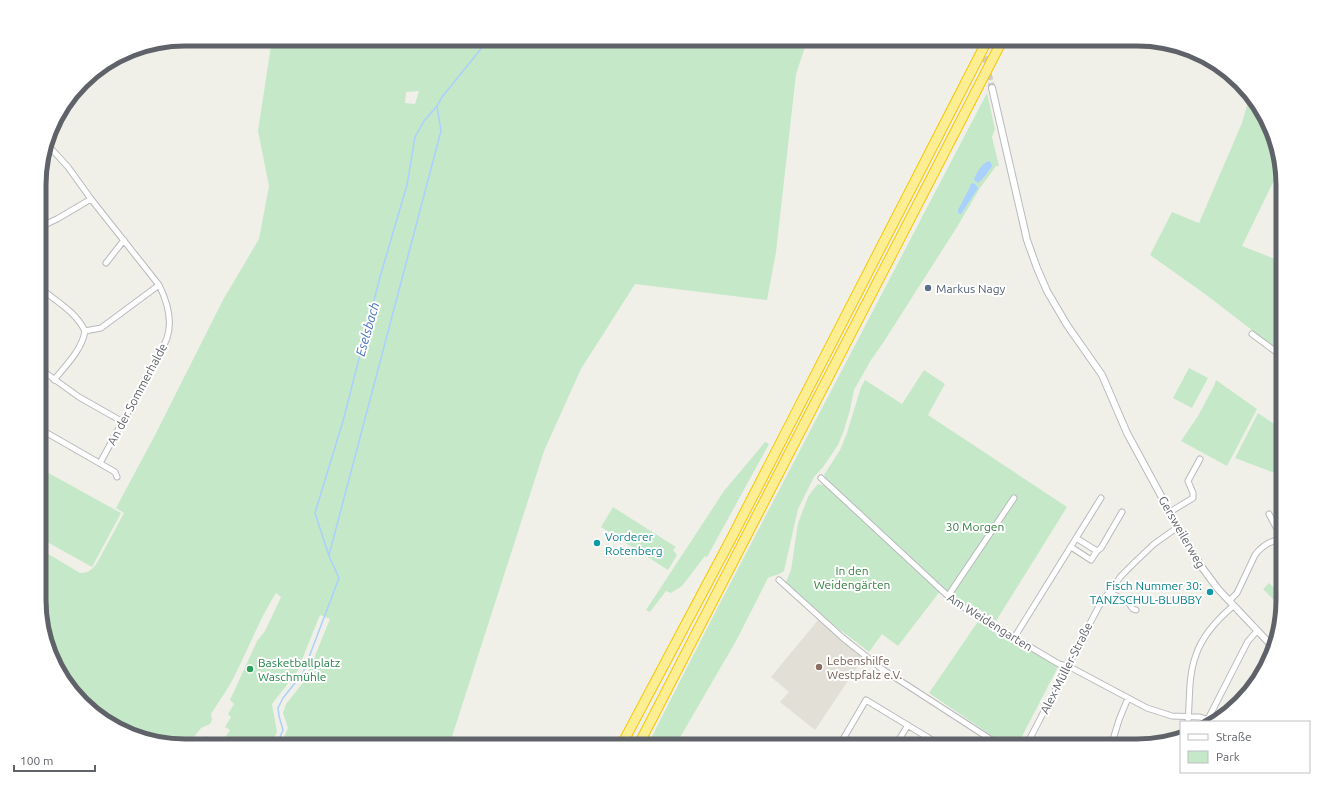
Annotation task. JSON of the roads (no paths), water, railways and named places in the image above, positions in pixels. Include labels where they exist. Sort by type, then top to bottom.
[{"type":"highway","points":[[625,739],[727,546],[984,46]]},
{"type":"highway","points":[[642,739],[999,46]]},
{"type":"street","name":"Gersweilerweg","points":[[992,88],[1027,240],[1047,291],[1067,325],[1102,376],[1123,424],[1178,527],[1206,574],[1231,604],[1269,643]]},
{"type":"street","name":"An der Sommerhalde","points":[[51,148],[68,166],[91,199],[159,285],[166,300],[170,320],[167,337],[100,463]]},
{"type":"street","points":[[46,224],[91,199]]},
{"type":"street","points":[[106,263],[124,240]]},
{"type":"street","points":[[85,331],[101,328],[159,285]]},
{"type":"street","points":[[46,293],[76,316],[81,322],[85,331],[84,338],[79,348],[54,380]]},
{"type":"street","points":[[1252,334],[1276,352]]},
{"type":"street","points":[[46,374],[88,402],[123,422]]},
{"type":"street","points":[[46,433],[115,472],[118,477]]},
{"type":"street","points":[[1170,512],[1193,498],[1193,493],[1188,481],[1200,459]]},
{"type":"street","name":"Am Weidengarten","points":[[821,478],[948,596],[973,614],[1059,664],[1071,668],[1147,708],[1172,716],[1188,719],[1194,716],[1208,719]]},
{"type":"street","points":[[948,596],[1014,498]]},
{"type":"street","points":[[1014,638],[1101,498]]},
{"type":"street","points":[[1071,547],[1091,560],[1101,548],[1122,512]]},
{"type":"street","points":[[1269,514],[1276,526]]},
{"type":"street","name":"Alex-Müller-Straße","points":[[1030,739],[1090,621],[1109,592],[1121,576],[1154,544],[1178,527]]},
{"type":"street","points":[[1076,538],[1097,551]]},
{"type":"street","points":[[1188,719],[1192,672],[1196,654],[1210,631],[1231,604],[1254,556],[1268,543],[1276,541]]},
{"type":"street","points":[[779,580],[843,638],[882,669],[991,739]]},
{"type":"street","points":[[1109,592],[1128,602],[1133,609],[1136,610]]},
{"type":"street","points":[[1208,719],[1248,642],[1257,631]]},
{"type":"street","points":[[1113,739],[1128,698]]},
{"type":"street","points":[[843,739],[866,700],[931,739]]},
{"type":"street","points":[[899,739],[908,725]]},
{"type":"water","points":[[989,161],[992,166],[978,183],[974,180],[976,174],[986,162]]},
{"type":"water","points":[[973,183],[978,188],[961,214],[958,213],[958,210],[971,184]]},
{"type":"waterway","name":"Eselsbach","points":[[279,739],[283,730],[278,708],[283,698],[303,673],[339,578],[329,556],[315,513],[343,421],[380,277],[407,185],[415,137],[424,121],[437,106],[442,97],[483,46]]},
{"type":"waterway","name":"Eselsbach","points":[[329,555],[441,131],[437,106]]},
{"type":"tunnel","points":[[983,46],[992,88]]},
{"type":"place","name":"Markus Nagy","points":[[928,288]]},
{"type":"place","name":"Vorderer Rotenberg","points":[[597,543]]},
{"type":"place","name":"Fisch Nummer 30: TANZSCHUL-BLUBBY","points":[[1210,592]]},
{"type":"place","name":"Lebenshilfe Westpfalz e.V.","points":[[819,667]]},
{"type":"place","name":"Basketballplatz Waschmühle","points":[[250,669]]},
{"type":"park label","name":"30 Morgen","points":[[975,526]]},
{"type":"park label","name":"In den Weidengärten","points":[[852,577]]}]
